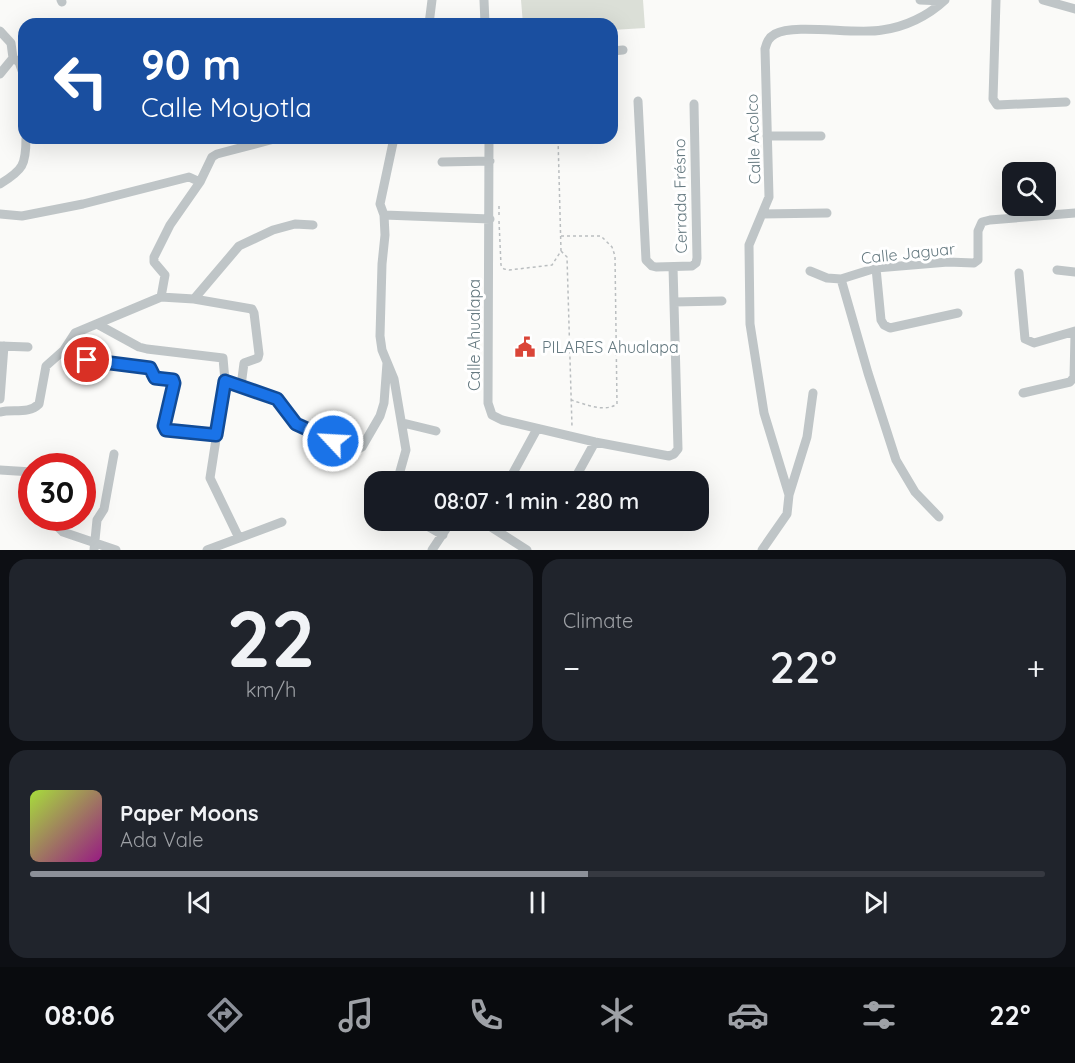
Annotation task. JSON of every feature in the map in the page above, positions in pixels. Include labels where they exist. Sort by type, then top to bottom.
[{"type":"street","points":[[430,18],[432,0]]},
{"type":"street","points":[[484,0],[485,18]]},
{"type":"street","points":[[920,0],[944,1]]},
{"type":"street","points":[[996,0],[993,99],[997,105],[1066,102]]},
{"type":"street","points":[[1043,0],[1075,9]]},
{"type":"street","name":"Calle Acolco","points":[[789,495],[764,413],[750,324],[749,245],[769,197],[765,49],[768,40],[776,33],[792,30],[879,31],[897,27],[915,20],[944,1]]},
{"type":"street","points":[[0,31],[11,43],[13,58],[0,74]]},
{"type":"street","points":[[618,50],[622,50]]},
{"type":"street","points":[[13,58],[18,61]]},
{"type":"street","points":[[638,101],[646,260],[652,266],[673,267],[674,302],[722,301]]},
{"type":"street","name":"Cerrada Frésno","points":[[673,267],[692,266],[696,263],[697,258],[694,104]]},
{"type":"street","points":[[767,136],[820,136]]},
{"type":"street","points":[[0,184],[15,175],[23,166],[26,144]]},
{"type":"street","points":[[161,297],[166,280],[165,275],[153,262],[153,258],[170,225],[200,182],[212,157],[255,144]]},
{"type":"street","points":[[393,144],[380,204],[384,215],[385,236],[380,336],[394,379],[402,423],[406,450],[400,471]]},
{"type":"street","name":"Calle Ahualapa","points":[[489,144],[488,403],[492,415],[502,420],[595,442],[669,456],[674,454],[678,449],[674,302]]},
{"type":"street","points":[[442,162],[490,161]]},
{"type":"street","points":[[0,214],[13,216],[32,214],[83,204],[189,177],[200,182]]},
{"type":"street","points":[[762,214],[827,213]]},
{"type":"street","name":"Calle Jaguar","points":[[841,279],[876,268],[948,262],[974,263],[978,260],[978,231],[982,222],[1075,213]]},
{"type":"street","points":[[384,215],[490,219]]},
{"type":"street","points":[[194,299],[238,246],[273,230],[295,224],[313,225]]},
{"type":"street","points":[[876,268],[881,320],[884,325],[890,328],[958,313]]},
{"type":"street","points":[[1057,270],[1075,272]]},
{"type":"street","points":[[810,272],[826,278],[841,279],[896,460],[915,492],[939,517]]},
{"type":"street","points":[[1019,273],[1025,339],[1034,343],[1075,333],[1074,377],[1070,382],[1023,393]]},
{"type":"street","points":[[0,412],[36,408],[39,404],[46,366],[64,350],[75,333],[161,297],[194,299],[252,309],[259,354],[258,358],[244,363],[241,386]]},
{"type":"street","points":[[97,324],[139,347],[223,358],[225,381],[210,478],[239,538]]},
{"type":"street","points":[[0,399],[2,346],[28,347]]},
{"type":"street","points":[[87,360],[150,368],[155,378],[173,380],[164,428],[216,435]]},
{"type":"street","points":[[225,381],[277,399],[296,424],[357,450],[362,447],[380,416],[384,403],[387,363]]},
{"type":"street","points":[[762,550],[787,513],[789,495],[807,437],[813,393]]},
{"type":"street","points":[[402,423],[436,431]]},
{"type":"street","points":[[514,471],[537,429]]},
{"type":"street","points":[[579,471],[595,442]]},
{"type":"street","points":[[94,547],[98,520],[104,509],[114,453]]},
{"type":"street","points":[[0,470],[18,471]]},
{"type":"street","points":[[212,549],[282,522]]},
{"type":"street","points":[[62,531],[94,547],[116,550]]},
{"type":"street","points":[[436,531],[443,535]]},
{"type":"street","points":[[432,550],[445,531]]},
{"type":"street","points":[[499,531],[527,550]]},
{"type":"path","points":[[499,207],[501,265],[504,269],[552,265],[561,251],[558,144]]},
{"type":"path","points":[[561,236],[601,236],[612,247],[615,256],[617,404],[612,408],[604,408],[571,400]]},
{"type":"path","points":[[561,251],[567,257],[572,437]]},
{"type":"shaded area","points":[[521,0],[643,0],[645,28],[618,30],[618,18],[522,18]]},
{"type":"place","name":"PILARES Ahualapa","points":[[525,347]]},
{"type":"route","points":[[87,360],[150,368],[155,378],[173,380],[164,426],[166,430],[216,435],[225,381],[277,399],[296,424],[333,441]]}]
